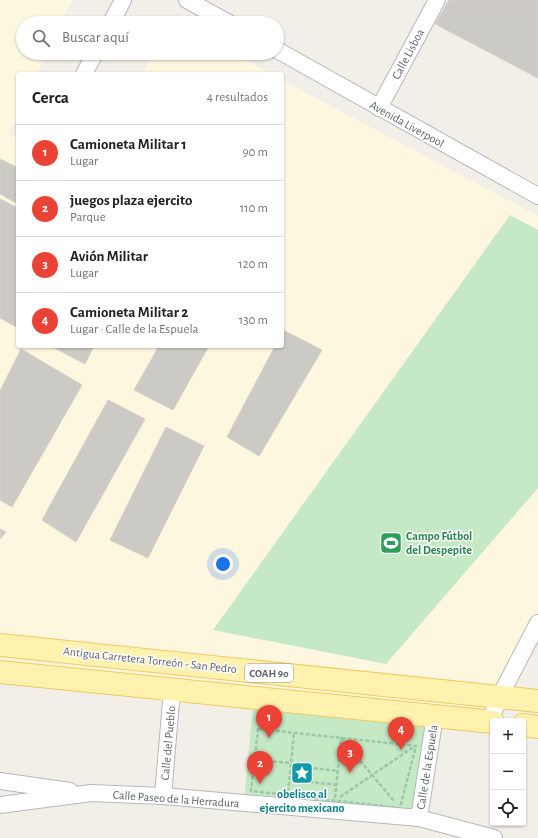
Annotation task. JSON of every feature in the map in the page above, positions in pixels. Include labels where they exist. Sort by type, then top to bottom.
[{"type":"main road","name":"Antigua Carretera Torreón - San Pedro","points":[[0,645],[538,701]]},
{"type":"main road","name":"COAH 90","points":[[0,672],[490,722]]},
{"type":"main road","points":[[526,725],[538,727]]},
{"type":"street","points":[[115,16],[123,0]]},
{"type":"street","name":"Calle Lisboa","points":[[378,108],[437,0]]},
{"type":"street","points":[[191,1],[216,16]]},
{"type":"street","name":"Avenida Liverpool","points":[[284,54],[378,108],[538,196]]},
{"type":"street","points":[[85,72],[91,60]]},
{"type":"street","points":[[493,718],[500,696],[538,623]]},
{"type":"street","name":"Calle del Pueblo","points":[[163,796],[172,690]]},
{"type":"street","name":"Calle de la Espuela","points":[[420,818],[435,716]]},
{"type":"street","points":[[0,781],[92,794]]},
{"type":"street","name":"Calle Paseo de la Herradura","points":[[0,805],[92,794],[163,796],[420,818],[494,838]]},
{"type":"path","points":[[400,808],[251,791],[258,729],[416,746]]},
{"type":"path","points":[[288,795],[294,733]]},
{"type":"path","points":[[335,800],[341,738]]},
{"type":"path","points":[[341,738],[400,808]]},
{"type":"path","points":[[335,800],[416,746]]},
{"type":"path","points":[[400,808],[416,746]]},
{"type":"path","points":[[254,760],[291,763]]},
{"type":"path","points":[[337,785],[311,782],[312,768],[338,770]]},
{"type":"shaded area","points":[[0,0],[72,0],[64,16],[16,16],[16,60],[44,60],[38,72],[16,72],[16,119],[9,133],[16,138],[16,348],[284,348],[284,81],[538,216],[538,611],[485,709],[0,661]]},
{"type":"shaded area","points":[[149,60],[245,60],[267,72],[143,72]]},
{"type":"green space","points":[[510,215],[538,230],[538,488],[386,664],[213,630]]},
{"type":"green space","points":[[253,706],[430,726],[416,811],[244,801]]},
{"type":"building","points":[[449,0],[538,0],[538,78],[435,24]]},
{"type":"building","points":[[0,159],[16,167],[16,203],[0,194]]},
{"type":"building","points":[[0,199],[16,207],[16,327],[0,318]]},
{"type":"building","points":[[284,331],[322,350],[259,456],[227,437],[274,348],[284,348]]},
{"type":"building","points":[[55,348],[93,348],[85,364]]},
{"type":"building","points":[[158,348],[208,348],[173,410],[134,390]]},
{"type":"building","points":[[21,349],[82,385],[12,507],[0,500],[0,391]]},
{"type":"building","points":[[108,400],[145,419],[76,542],[42,520]]},
{"type":"building","points":[[166,427],[204,446],[148,558],[110,540]]},
{"type":"building","points":[[0,529],[6,532],[0,539]]},
{"type":"place","name":"Campo Fútbol del Despepite","points":[[391,543]]},
{"type":"place","name":"Camioneta Militar 1","points":[[269,738]]},
{"type":"place","name":"Camioneta Militar 2","points":[[401,750]]},
{"type":"place","name":"obelisco al ejercito mexicano","points":[[302,773]]},
{"type":"place","name":"Avión Militar","points":[[350,773]]},
{"type":"place","name":"juegos plaza ejercito","points":[[260,784]]}]
